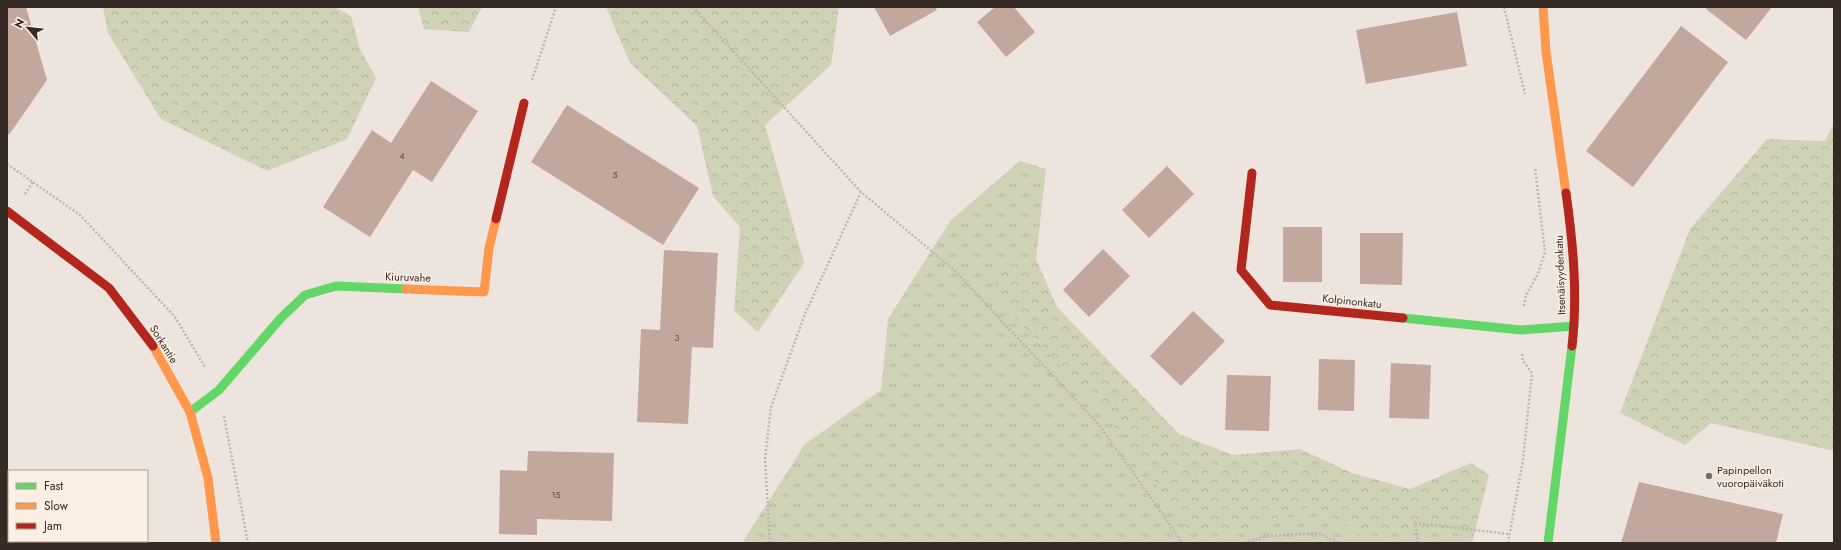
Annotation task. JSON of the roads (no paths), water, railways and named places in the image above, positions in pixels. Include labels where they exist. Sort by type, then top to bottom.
[{"type":"street","name":"Itsenäisyydenkatu","points":[[1544,7],[1546,52],[1573,242],[1574,326],[1548,543]]},
{"type":"street","name":"Kiuruvahe","points":[[190,412],[219,390],[280,318],[305,295],[336,286],[484,292],[489,248],[524,103]]},
{"type":"street","name":"Kolpinonkatu","points":[[1252,173],[1242,270],[1270,305],[1521,330],[1574,326]]},
{"type":"street","name":"Sorkantie","points":[[7,211],[109,288],[150,340],[190,412],[208,478],[216,543]]},
{"type":"place","name":"Papinpellon vuoropäiväkoti","points":[[1709,476]]}]
